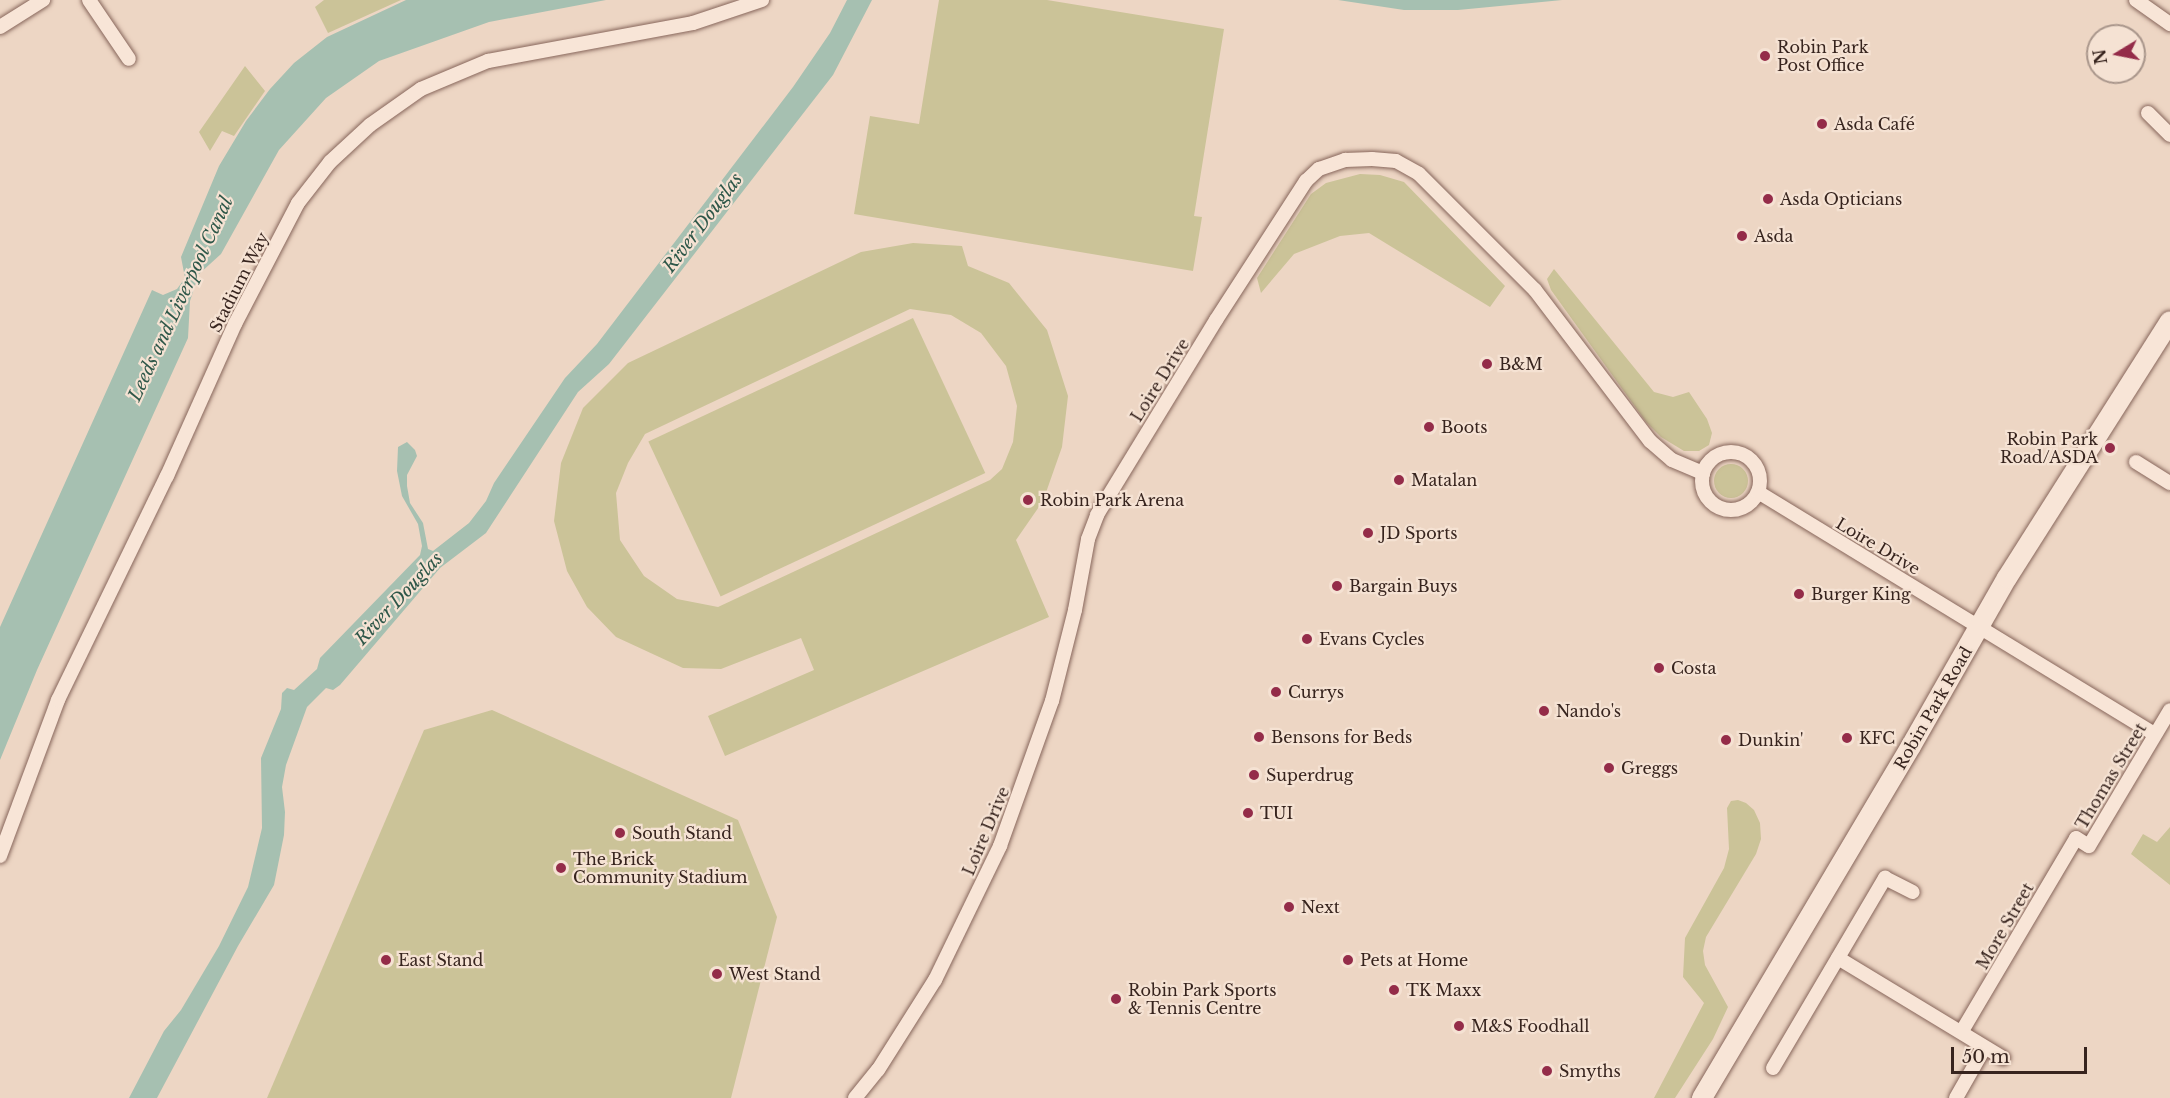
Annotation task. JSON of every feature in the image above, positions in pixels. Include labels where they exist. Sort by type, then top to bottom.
[{"type":"street","points":[[0,27],[43,0]]},
{"type":"street","points":[[89,0],[129,59]]},
{"type":"street","name":"Stadium Way","points":[[0,856],[58,700],[167,476],[235,324],[298,203],[330,162],[356,136],[412,95],[488,61],[693,23],[762,0]]},
{"type":"street","points":[[2136,0],[2170,24]]},
{"type":"street","points":[[2148,113],[2170,135]]},
{"type":"street","name":"Loire Drive","points":[[855,1098],[878,1070],[935,980],[1000,846],[1052,701],[1075,610],[1088,539],[1097,515],[1216,320],[1306,181],[1319,169],[1345,160],[1372,159],[1396,161],[1419,174],[1535,290],[1650,441],[1672,460],[1703,473]]},
{"type":"street","name":"Robin Park Road","points":[[1702,1098],[2007,578],[2170,321]]},
{"type":"street","points":[[1724,452],[1744,454],[1757,466],[1761,484],[1758,492],[1747,505],[1740,509],[1723,509],[1715,505],[1704,491],[1703,473],[1708,464],[1724,452]]},
{"type":"street","points":[[2136,462],[2170,483]]},
{"type":"street","name":"Loire Drive","points":[[1758,492],[2155,734]]},
{"type":"street","name":"Thomas Street","points":[[2076,838],[2089,846],[2170,710]]},
{"type":"street","name":"More Street","points":[[1962,1031],[2076,838]]},
{"type":"street","points":[[1773,1068],[1885,878],[1913,892]]},
{"type":"street","points":[[1838,958],[1962,1031],[1984,1049],[2003,1058]]},
{"type":"street","points":[[1956,1098],[1984,1049]]},
{"type":"shaded area","points":[[324,0],[401,0],[328,33],[315,7]]},
{"type":"shaded area","points":[[939,0],[1047,0],[1224,29],[1194,216],[1202,217],[1193,271],[854,214],[870,116],[919,124]]},
{"type":"shaded area","points":[[245,66],[265,91],[234,136],[222,131],[210,151],[199,132]]},
{"type":"shaded area","points":[[1360,174],[1380,175],[1404,182],[1505,286],[1490,307],[1369,233],[1340,236],[1294,254],[1261,293],[1257,278],[1311,194],[1326,183]]},
{"type":"shaded area","name":"Robin Park Arena","points":[[913,243],[962,246],[968,266],[1009,283],[1047,330],[1068,396],[1062,447],[1043,501],[1016,540],[1049,617],[725,756],[708,716],[814,670],[801,638],[721,669],[683,668],[616,637],[587,607],[567,571],[554,521],[561,463],[583,408],[628,363],[861,252]],"holes":[[[910,309],[951,315],[981,333],[1006,366],[1017,406],[1013,442],[1002,469],[990,480],[718,607],[677,599],[644,576],[620,540],[616,493],[628,463],[645,434]]]},
{"type":"shaded area","points":[[1554,269],[1654,392],[1673,397],[1689,392],[1707,419],[1712,433],[1709,445],[1699,451],[1684,451],[1661,437],[1646,422],[1551,290],[1547,279]]},
{"type":"shaded area","points":[[913,318],[985,473],[721,596],[648,441]]},
{"type":"shaded area","points":[[1731,464],[1743,469],[1748,481],[1743,493],[1731,498],[1719,493],[1714,481],[1719,469]]},
{"type":"shaded area","name":"The Brick Community Stadium","points":[[492,710],[738,820],[777,917],[731,1098],[267,1098],[424,730]]},
{"type":"shaded area","points":[[1738,800],[1754,810],[1760,823],[1761,839],[1756,854],[1706,937],[1703,951],[1705,965],[1728,1007],[1713,1039],[1675,1098],[1654,1098],[1704,1003],[1683,977],[1685,938],[1724,868],[1729,849],[1727,808],[1731,801]]},
{"type":"shaded area","points":[[2170,827],[2170,885],[2131,854],[2143,834],[2157,842]]},
{"type":"water","name":"Leeds and Liverpool Canal","points":[[406,0],[606,0],[489,22],[379,61],[326,98],[279,150],[221,254],[199,274],[190,301],[188,338],[37,670],[0,760],[0,627],[152,290],[163,295],[177,289],[185,278],[181,257],[219,166],[246,121],[270,89],[294,63],[327,37]]},
{"type":"water","name":"River Douglas","points":[[847,0],[872,0],[833,75],[609,364],[578,392],[486,533],[440,568],[340,685],[333,690],[326,688],[307,707],[286,765],[282,787],[285,812],[284,835],[274,885],[238,946],[157,1098],[129,1098],[164,1031],[181,1010],[219,946],[248,887],[262,828],[261,758],[281,709],[282,693],[287,688],[294,690],[317,669],[320,658],[420,555],[422,546],[418,524],[402,496],[397,471],[398,447],[407,442],[415,450],[417,456],[407,475],[410,503],[423,523],[428,549],[433,551],[469,523],[486,501],[494,483],[565,378],[597,344],[793,87],[830,33]]},
{"type":"water","points":[[1338,0],[1562,0],[1458,10],[1404,10]]},
{"type":"place","name":"Robin Park Post Office","points":[[1765,56]]},
{"type":"place","name":"Asda Café","points":[[1822,124]]},
{"type":"place","name":"Asda Opticians","points":[[1768,199]]},
{"type":"place","name":"Asda","points":[[1742,236]]},
{"type":"place","name":"B&M","points":[[1487,364]]},
{"type":"place","name":"Boots","points":[[1429,427]]},
{"type":"place","name":"Robin Park Road/ASDA","points":[[2110,448]]},
{"type":"place","name":"Matalan","points":[[1399,480]]},
{"type":"place","name":"Robin Park Arena","points":[[1028,500]]},
{"type":"place","name":"JD Sports","points":[[1368,533]]},
{"type":"place","name":"Bargain Buys","points":[[1337,586]]},
{"type":"place","name":"Burger King","points":[[1799,594]]},
{"type":"place","name":"Evans Cycles","points":[[1307,639]]},
{"type":"place","name":"Costa","points":[[1659,668]]},
{"type":"place","name":"Currys","points":[[1276,692]]},
{"type":"place","name":"Nando's","points":[[1544,711]]},
{"type":"place","name":"Bensons for Beds","points":[[1259,737]]},
{"type":"place","name":"KFC","points":[[1847,738]]},
{"type":"place","name":"Dunkin'","points":[[1726,740]]},
{"type":"place","name":"Greggs","points":[[1609,768]]},
{"type":"place","name":"Superdrug","points":[[1254,775]]},
{"type":"place","name":"TUI","points":[[1248,813]]},
{"type":"place","name":"South Stand","points":[[620,833]]},
{"type":"place","name":"The Brick Community Stadium","points":[[561,868]]},
{"type":"place","name":"Next","points":[[1289,907]]},
{"type":"place","name":"East Stand","points":[[386,960]]},
{"type":"place","name":"Pets at Home","points":[[1348,960]]},
{"type":"place","name":"West Stand","points":[[717,974]]},
{"type":"place","name":"TK Maxx","points":[[1394,990]]},
{"type":"place","name":"Robin Park Sports & Tennis Centre","points":[[1116,999]]},
{"type":"place","name":"M&S Foodhall","points":[[1459,1026]]},
{"type":"place","name":"Smyths","points":[[1547,1071]]}]
